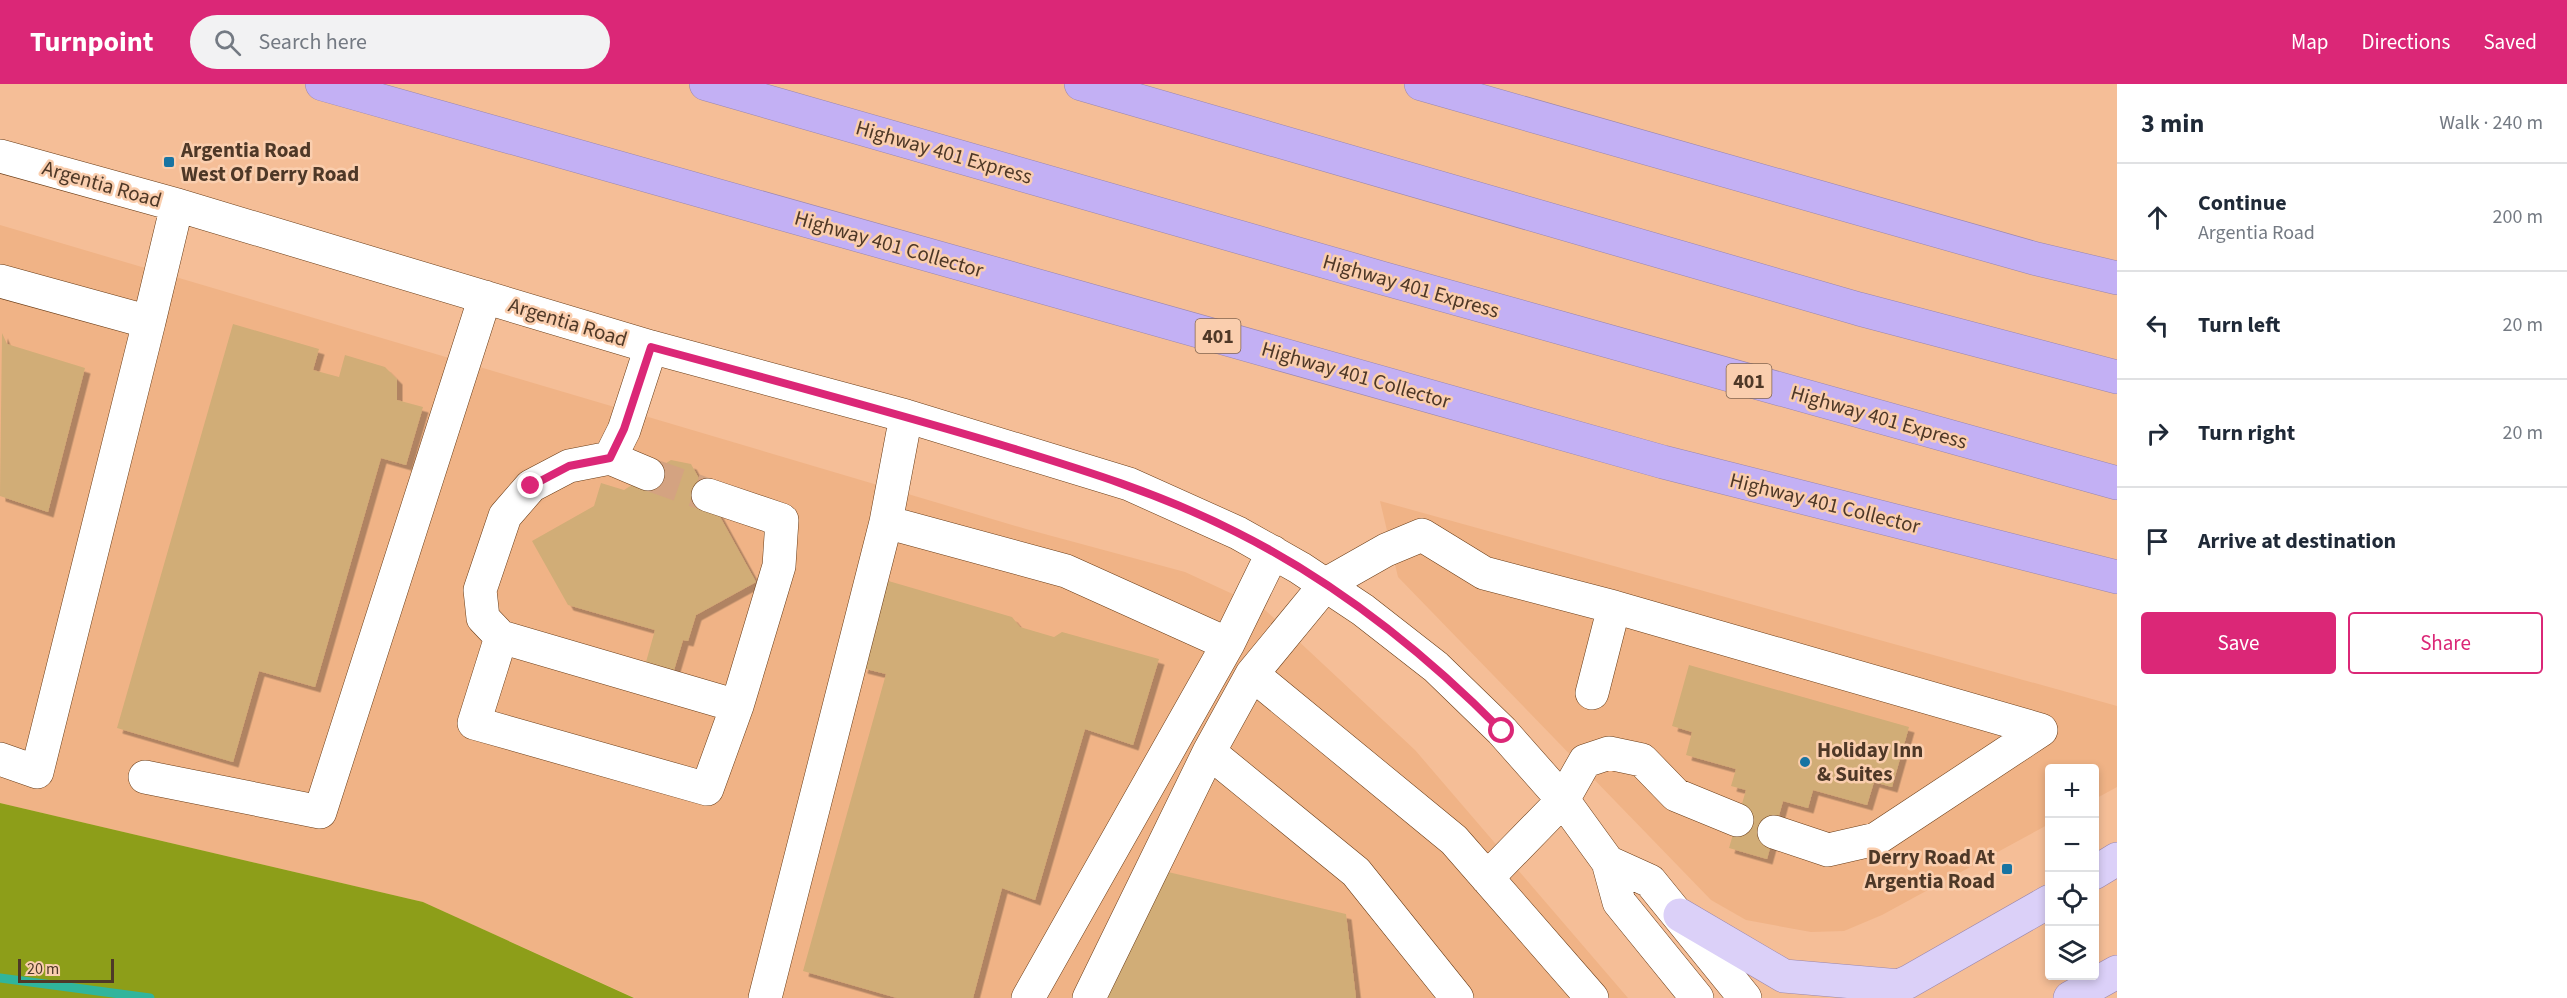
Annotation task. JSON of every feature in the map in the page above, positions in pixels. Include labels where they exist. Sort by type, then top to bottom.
[{"type":"highway","name":"Highway 401 Collector","points":[[322,84],[1663,462],[2117,578]]},
{"type":"highway","name":"Highway 401 Express","points":[[706,84],[1393,281],[2117,483]]},
{"type":"highway","points":[[1081,84],[1859,309],[2117,378]]},
{"type":"highway","points":[[1421,84],[2033,258],[2117,278]]},
{"type":"main road","points":[[2096,872],[2117,859]]},
{"type":"main road","points":[[1680,915],[1784,976],[1886,992],[2045,904]]},
{"type":"main road","points":[[2070,998],[2117,972]]},
{"type":"street","name":"Argentia Road","points":[[0,156],[177,205],[651,347],[906,416],[1129,484],[1203,515],[1274,552],[1326,584],[1400,638],[1453,682],[1502,731],[1563,800],[1608,862],[1619,902],[1697,998]]},
{"type":"street","points":[[0,759],[37,772],[177,205]]},
{"type":"street","points":[[0,281],[149,322]]},
{"type":"street","points":[[145,777],[320,812],[485,297]]},
{"type":"street","points":[[610,458],[624,429],[651,347]]},
{"type":"street","points":[[765,998],[886,522],[906,416]]},
{"type":"street","points":[[648,474],[610,458],[569,466],[531,486],[505,516],[480,590],[483,618],[501,637],[737,706]]},
{"type":"street","points":[[501,637],[474,723],[707,789],[737,706],[779,566],[782,520],[708,495]]},
{"type":"street","points":[[886,522],[1066,571],[1228,644]]},
{"type":"street","points":[[1089,998],[1209,752],[1252,674],[1326,584],[1386,550],[1422,535],[1484,573],[1614,607],[2042,730],[1876,839],[1828,850],[1774,832]]},
{"type":"street","points":[[1028,998],[1228,644],[1274,552]]},
{"type":"street","points":[[1592,693],[1614,607]]},
{"type":"street","points":[[1252,674],[1454,840],[1592,998]]},
{"type":"street","points":[[1209,752],[1356,872],[1457,998]]},
{"type":"street","points":[[1487,878],[1563,800],[1585,761],[1609,753],[1642,760],[1676,795],[1737,820]]},
{"type":"street","name":"Argentia Road","points":[[1608,862],[1650,881],[1680,915],[1745,998]]},
{"type":"shaded area","points":[[0,225],[1026,529],[1185,572],[1263,608],[1415,750],[1628,998],[635,998],[423,902],[0,803]]},
{"type":"shaded area","points":[[1380,501],[2117,706],[2117,787],[2099,797],[2099,764],[2045,764],[2045,826],[1882,915],[1844,931],[1811,932],[1746,920],[1711,900],[1398,577]]},
{"type":"green space","points":[[0,803],[423,902],[634,998],[0,998]]},
{"type":"building","points":[[233,324],[319,349],[313,370],[339,377],[345,355],[385,367],[397,379],[397,400],[423,407],[406,465],[381,458],[315,687],[259,671],[233,762],[117,728]]},
{"type":"building","points":[[2,333],[7,344],[85,368],[48,512],[0,496]]},
{"type":"building","points":[[671,460],[691,464],[756,582],[696,615],[688,641],[683,640],[674,670],[646,662],[655,630],[568,605],[532,541],[594,506],[601,483],[624,490]]},
{"type":"building","points":[[885,580],[1012,617],[1020,627],[1054,637],[1062,632],[1159,659],[1133,745],[1085,729],[1035,900],[1002,888],[973,998],[897,998],[803,971],[886,674],[862,668]]},
{"type":"building","name":"Holiday Inn & Suites","points":[[1689,665],[1909,727],[1892,787],[1874,782],[1867,805],[1813,790],[1808,808],[1783,801],[1767,859],[1729,848],[1746,790],[1731,786],[1736,769],[1686,755],[1692,732],[1672,726]]},
{"type":"building","points":[[1168,872],[1346,914],[1356,998],[1096,998]]},
{"type":"waterway","points":[[0,978],[150,998]]},
{"type":"tunnel","points":[[648,474],[708,495]]},
{"type":"place","name":"Argentia Road West Of Derry Road","points":[[169,162]]},
{"type":"place","name":"Holiday Inn & Suites","points":[[1805,762]]},
{"type":"place","name":"Derry Road At Argentia Road","points":[[2007,869]]},
{"type":"route","points":[[531,486],[569,466],[610,458],[624,429],[651,347],[906,416],[1129,484],[1203,515],[1274,552],[1364,610],[1436,667],[1502,731]]}]
